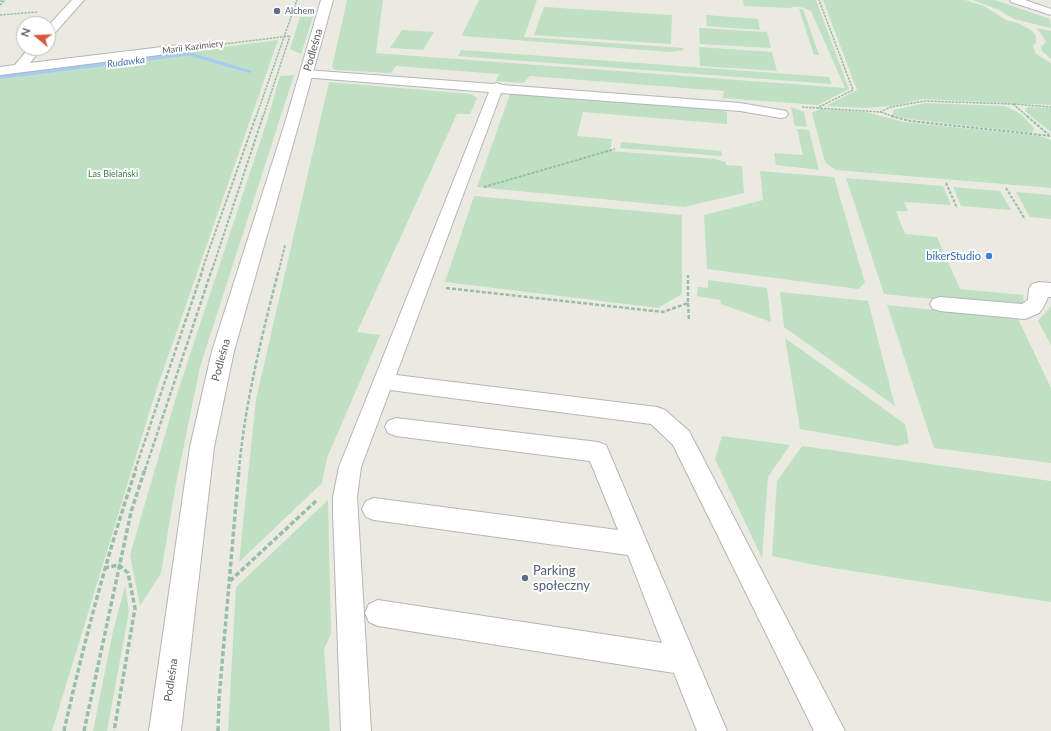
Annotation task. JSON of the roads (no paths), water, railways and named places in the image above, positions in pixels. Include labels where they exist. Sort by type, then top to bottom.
[{"type":"street","points":[[56,24],[78,0]]},
{"type":"street","name":"Podleśna","points":[[164,731],[198,476],[216,381],[225,344],[327,0]]},
{"type":"street","name":"Marii Kazimiery","points":[[0,71],[186,48]]},
{"type":"street","points":[[18,69],[29,56]]},
{"type":"street","points":[[940,304],[1025,312],[1034,306],[1039,299],[1039,289],[1051,290]]},
{"type":"lane","points":[[1015,0],[1051,12]]},
{"type":"lane","points":[[306,74],[497,87],[740,107],[781,114]]},
{"type":"lane","points":[[356,731],[345,513],[347,482],[354,452],[497,87]]},
{"type":"lane","points":[[382,381],[657,416],[681,438],[830,731]]},
{"type":"lane","points":[[396,427],[598,452],[712,731]]},
{"type":"lane","points":[[374,509],[635,544]]},
{"type":"lane","points":[[378,613],[683,660]]},
{"type":"waterway","name":"Rudawka","points":[[0,77],[184,54],[191,54],[249,71]]},
{"type":"place","name":"Alchem","points":[[277,11]]},
{"type":"place","name":"bikerStudio","points":[[989,256]]},
{"type":"place","name":"Parking społeczny","points":[[525,578]]},
{"type":"park label","name":"Las Bielański","points":[[113,174]]}]
